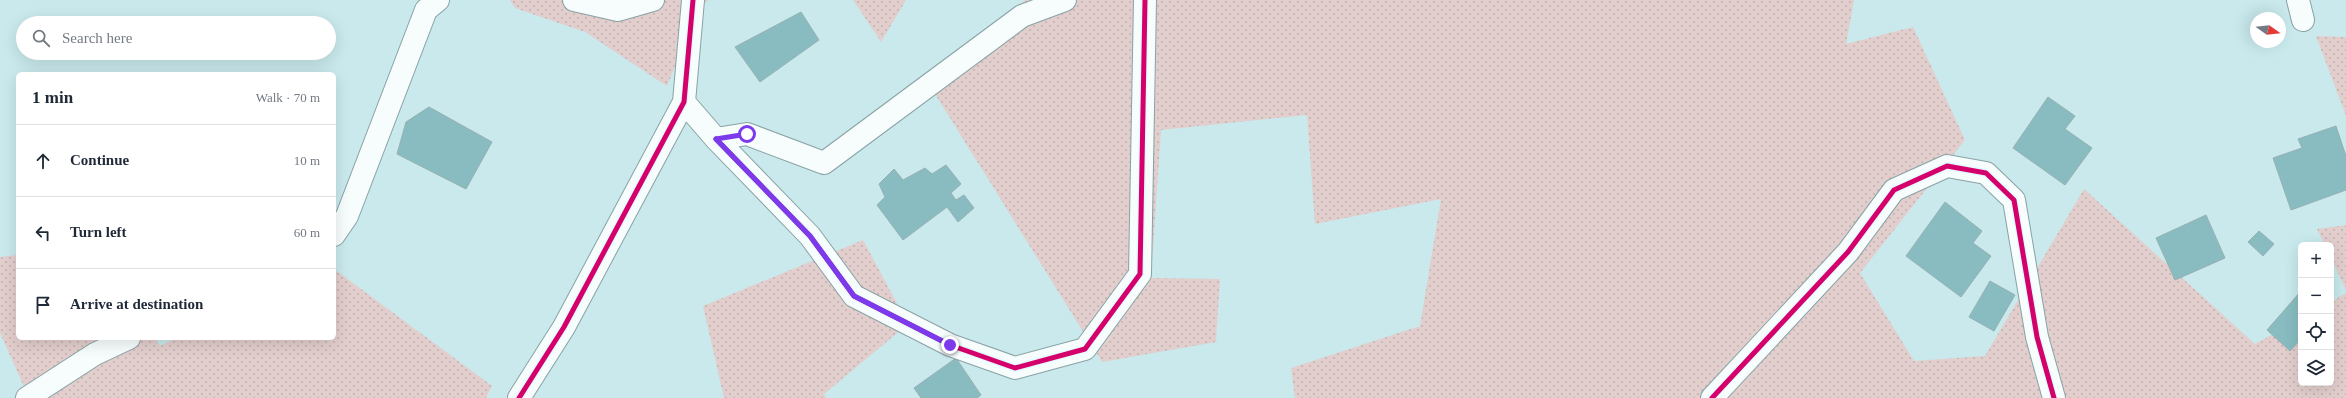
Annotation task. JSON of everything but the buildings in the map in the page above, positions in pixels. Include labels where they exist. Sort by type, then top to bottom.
[{"type":"street","points":[[336,232],[347,216],[426,10],[438,0]]},
{"type":"street","points":[[574,0],[618,10],[652,0]]},
{"type":"street","points":[[519,398],[564,328],[684,102],[693,0]]},
{"type":"street","points":[[716,139],[747,134],[824,163],[1022,16],[1065,0]]},
{"type":"street","points":[[684,102],[716,139],[810,236],[854,296],[950,345],[1015,368],[1084,349],[1140,274],[1145,0]]},
{"type":"street","points":[[1712,398],[1848,252],[1894,190],[1947,166],[1986,173],[2014,200],[2037,337],[2054,398]]},
{"type":"street","points":[[27,398],[95,354],[125,340]]},
{"type":"shaded area","points":[[510,0],[709,0],[700,5],[667,86],[585,32],[515,8]]},
{"type":"shaded area","points":[[853,0],[906,0],[881,42]]},
{"type":"shaded area","points":[[1025,0],[1854,0],[1846,44],[1913,27],[1965,140],[1860,273],[1914,361],[1985,356],[2084,189],[2255,344],[2298,321],[2298,386],[2334,386],[2334,300],[2346,293],[2346,398],[1295,398],[1291,368],[1420,326],[1441,199],[1315,224],[1307,115],[1161,130],[1151,278],[1220,279],[1216,342],[1102,362],[927,81]]},
{"type":"shaded area","points":[[2316,36],[2346,37],[2346,116]]},
{"type":"shaded area","points":[[2346,225],[2346,290],[2334,264],[2334,242],[2324,242],[2317,229]]},
{"type":"shaded area","points":[[863,240],[908,324],[824,394],[826,398],[724,398],[703,306]]},
{"type":"shaded area","points":[[16,255],[16,340],[156,340],[160,346],[172,340],[336,340],[336,270],[492,386],[486,398],[29,398],[0,333],[0,257]]},
{"type":"cycle path","points":[[519,398],[564,327],[684,102],[693,0]]},
{"type":"cycle path","points":[[716,139],[810,236],[854,296],[950,345],[1015,368],[1085,349],[1140,274],[1145,0]]},
{"type":"cycle path","points":[[1712,398],[1848,252],[1894,190],[1947,166],[1986,173],[2014,200],[2037,337],[2054,398]]},
{"type":"route","points":[[747,134],[716,139],[810,236],[854,296],[950,345]]}]
